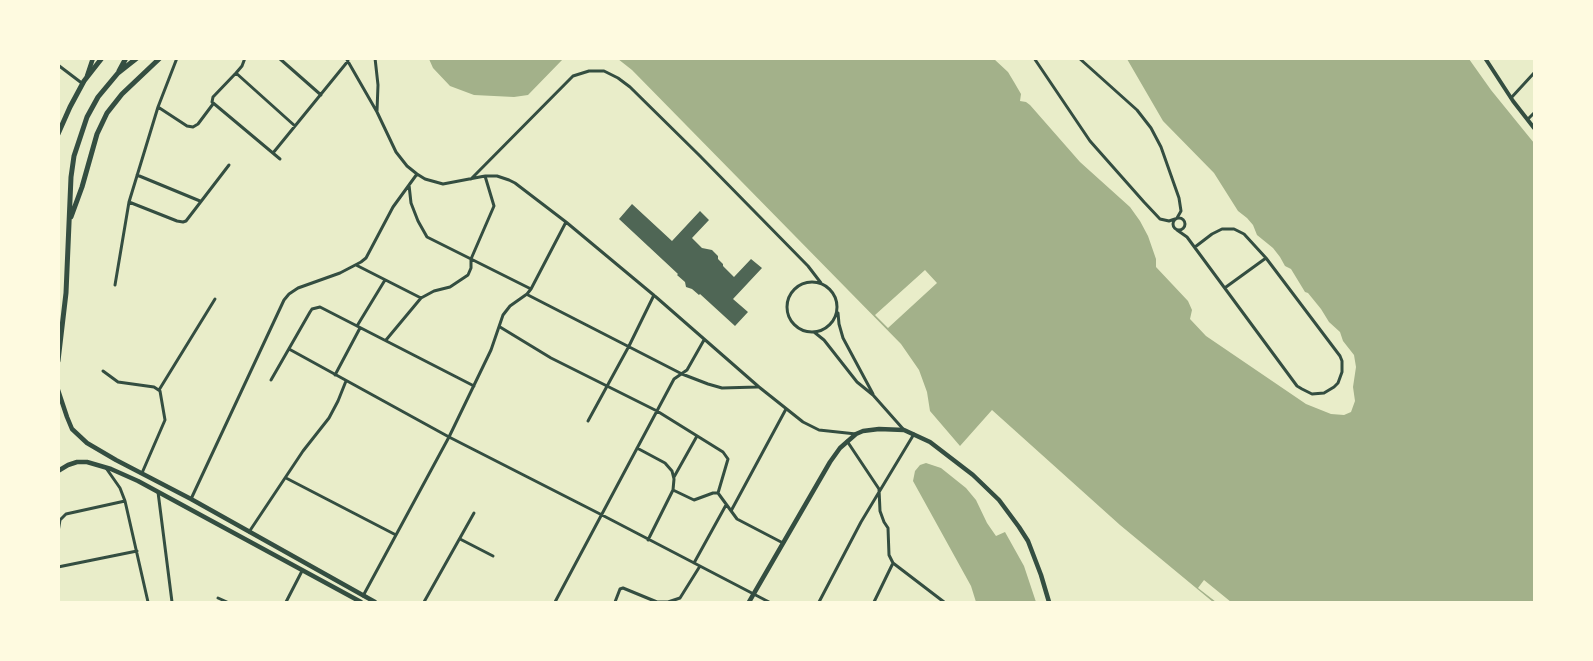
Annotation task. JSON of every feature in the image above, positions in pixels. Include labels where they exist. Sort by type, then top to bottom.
[{"type":"highway","points":[[58,134],[83,82],[102,58]]},
{"type":"highway","points":[[58,361],[64,310],[72,167],[83,127],[98,97],[118,73],[126,58]]},
{"type":"highway","points":[[118,73],[137,58]]},
{"type":"highway","points":[[69,221],[79,197],[97,134],[107,113],[122,94],[160,58]]},
{"type":"highway","points":[[58,266],[67,266]]},
{"type":"main road","points":[[83,82],[93,58]]},
{"type":"main road","points":[[58,390],[72,429],[97,450],[191,499],[375,603]]},
{"type":"main road","points":[[749,603],[830,462],[847,441],[856,434],[879,429],[904,430],[930,442],[999,500],[1010,513],[1031,549],[1049,603]]},
{"type":"main road","points":[[58,471],[77,462],[87,462],[138,481],[361,603]]},
{"type":"street","points":[[115,285],[129,202],[136,175],[177,58]]},
{"type":"street","points":[[246,58],[236,74],[211,101],[280,159]]},
{"type":"street","points":[[279,58],[321,94]]},
{"type":"street","points":[[375,58],[378,85],[377,112]]},
{"type":"street","points":[[1034,58],[1090,141],[1162,220],[1188,237],[1297,386],[1312,394],[1324,393],[1334,387],[1341,378],[1340,356],[1266,258],[1244,234],[1228,228],[1216,231],[1196,247]]},
{"type":"street","points":[[1079,58],[1137,110],[1151,128],[1168,167],[1188,237]]},
{"type":"street","points":[[1485,58],[1534,128]]},
{"type":"street","points":[[273,153],[347,60],[377,112],[396,152],[417,174],[443,184],[485,176],[496,176],[508,180],[566,222],[786,409],[812,427],[829,432],[856,434]]},
{"type":"street","points":[[58,65],[83,82]]},
{"type":"street","points":[[471,179],[573,76],[589,71],[604,71],[630,87],[808,266],[821,283]]},
{"type":"street","points":[[1511,98],[1534,73]]},
{"type":"street","points":[[236,74],[295,126]]},
{"type":"street","points":[[158,107],[187,126],[193,127],[198,124],[213,104]]},
{"type":"street","points":[[1528,119],[1534,113]]},
{"type":"street","points":[[129,202],[180,222],[186,221],[229,165]]},
{"type":"street","points":[[191,499],[284,300],[298,288],[340,273],[366,258],[393,207],[417,174]]},
{"type":"street","points":[[136,175],[201,201]]},
{"type":"street","points":[[386,340],[421,298],[434,291],[450,287],[468,276],[471,259],[494,206],[485,176]]},
{"type":"street","points":[[409,184],[411,203],[428,237],[531,289]]},
{"type":"street","points":[[1175,229],[1172,224],[1181,213],[1181,206]]},
{"type":"street","points":[[1162,220],[1181,218],[1185,222]]},
{"type":"street","points":[[363,596],[474,387],[491,350],[503,315],[531,289],[566,222]]},
{"type":"street","points":[[1175,229],[1183,228],[1185,222]]},
{"type":"street","points":[[1226,288],[1266,258]]},
{"type":"street","points":[[356,265],[421,298]]},
{"type":"street","points":[[335,375],[385,280]]},
{"type":"street","points":[[837,310],[832,323],[821,331],[807,332],[795,325],[787,306],[790,293],[801,284],[821,283],[827,286],[836,297],[843,338],[873,395]]},
{"type":"street","points":[[527,294],[682,374],[717,387],[759,387]]},
{"type":"street","points":[[588,421],[654,295]]},
{"type":"street","points":[[141,473],[165,420],[159,390],[215,299]]},
{"type":"street","points":[[271,380],[310,312],[316,307],[323,308],[474,387]]},
{"type":"street","points":[[500,327],[551,358],[657,411],[723,452],[728,459],[718,493]]},
{"type":"street","points":[[814,332],[824,340],[857,382],[873,395],[904,430]]},
{"type":"street","points":[[555,603],[674,379],[687,370],[705,339]]},
{"type":"street","points":[[289,349],[449,437],[602,514],[769,603]]},
{"type":"street","points":[[103,371],[118,382],[154,387],[159,390]]},
{"type":"street","points":[[249,532],[308,443],[329,418],[346,381]]},
{"type":"street","points":[[731,511],[786,409]]},
{"type":"street","points":[[819,603],[879,489],[914,434]]},
{"type":"street","points":[[674,479],[697,436]]},
{"type":"street","points":[[847,441],[879,489],[880,511],[888,528],[888,555],[893,563],[944,603]]},
{"type":"street","points":[[637,448],[665,463],[672,471],[674,479],[673,490],[648,540]]},
{"type":"street","points":[[105,467],[120,488],[125,501],[148,602]]},
{"type":"street","points":[[285,478],[396,535]]},
{"type":"street","points":[[673,490],[694,500],[718,493]]},
{"type":"street","points":[[158,492],[172,603]]},
{"type":"street","points":[[718,493],[737,519],[783,543]]},
{"type":"street","points":[[58,532],[60,520],[66,514],[125,501]]},
{"type":"street","points":[[693,562],[726,505]]},
{"type":"street","points":[[424,603],[474,513]]},
{"type":"street","points":[[459,539],[493,556]]},
{"type":"street","points":[[58,567],[137,551]]},
{"type":"street","points":[[874,603],[893,563]]},
{"type":"street","points":[[615,603],[620,589],[623,588],[657,602],[668,602],[680,598],[700,566]]},
{"type":"street","points":[[286,603],[302,571]]},
{"type":"street","points":[[218,598],[227,603]]},
{"type":"shaded area","points":[[429,58],[563,59],[528,95],[514,97],[474,95],[450,86],[433,68]]},
{"type":"shaded area","points":[[618,59],[994,59],[1008,72],[1021,94],[1020,101],[1030,105],[1080,162],[1130,207],[1148,236],[1156,259],[1156,267],[1188,301],[1192,310],[1190,319],[1206,336],[1306,404],[1331,414],[1344,415],[1351,412],[1355,401],[1353,387],[1356,367],[1354,355],[1343,341],[1340,332],[1305,292],[1291,269],[1285,266],[1273,248],[1257,235],[1253,225],[1238,211],[1214,173],[1163,121],[1127,59],[1469,59],[1534,143],[1534,602],[1213,602],[1120,525],[992,410],[960,446],[930,411],[927,392],[919,370],[901,344],[632,70]]},
{"type":"shaded area","points":[[926,463],[941,468],[966,488],[976,500],[996,536],[1005,532],[1024,566],[1036,602],[976,602],[971,586],[913,481],[915,471],[920,465]]},
{"type":"pier","points":[[925,270],[937,283],[888,328],[875,315]]},
{"type":"pier","points":[[1204,580],[1231,602],[1216,602],[1198,588]]},
{"type":"building","points":[[632,204],[672,241],[700,211],[709,220],[692,238],[702,248],[712,250],[734,277],[751,259],[762,268],[733,299],[748,312],[735,326],[700,294],[686,287],[678,274],[619,219]]}]
